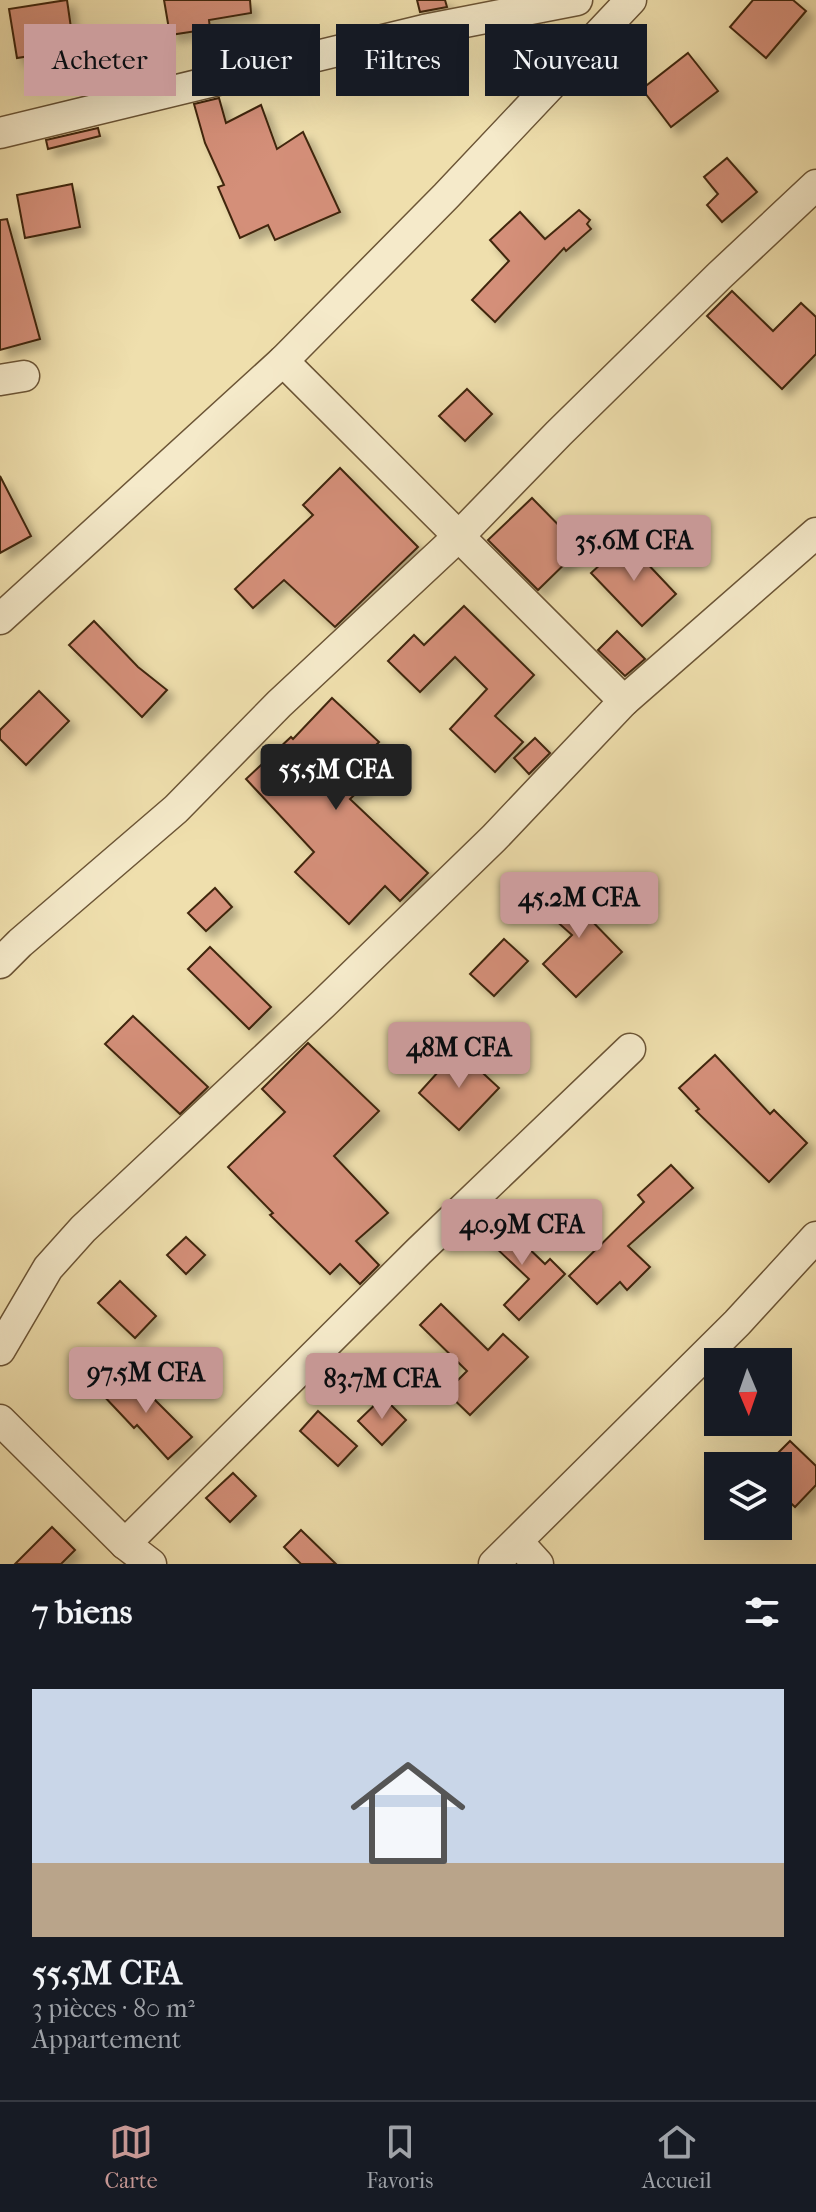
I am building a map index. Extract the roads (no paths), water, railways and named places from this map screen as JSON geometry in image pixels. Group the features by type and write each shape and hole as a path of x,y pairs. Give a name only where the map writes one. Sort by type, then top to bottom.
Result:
{"street":[{"path":"0,133 424,30 577,0"},
{"path":"0,619 283,361 446,196 631,0"},
{"path":"7,943 176,809 279,704 459,536 719,276 816,185"},
{"path":"283,361 624,701"},
{"path":"0,1350 48,1268 83,1229 323,1004 494,838 624,701 816,533"},
{"path":"125,1544 419,1251 630,1049"},
{"path":"494,1564 528,1553 816,1237"},
{"path":"0,1420 125,1544 151,1564"}]}
